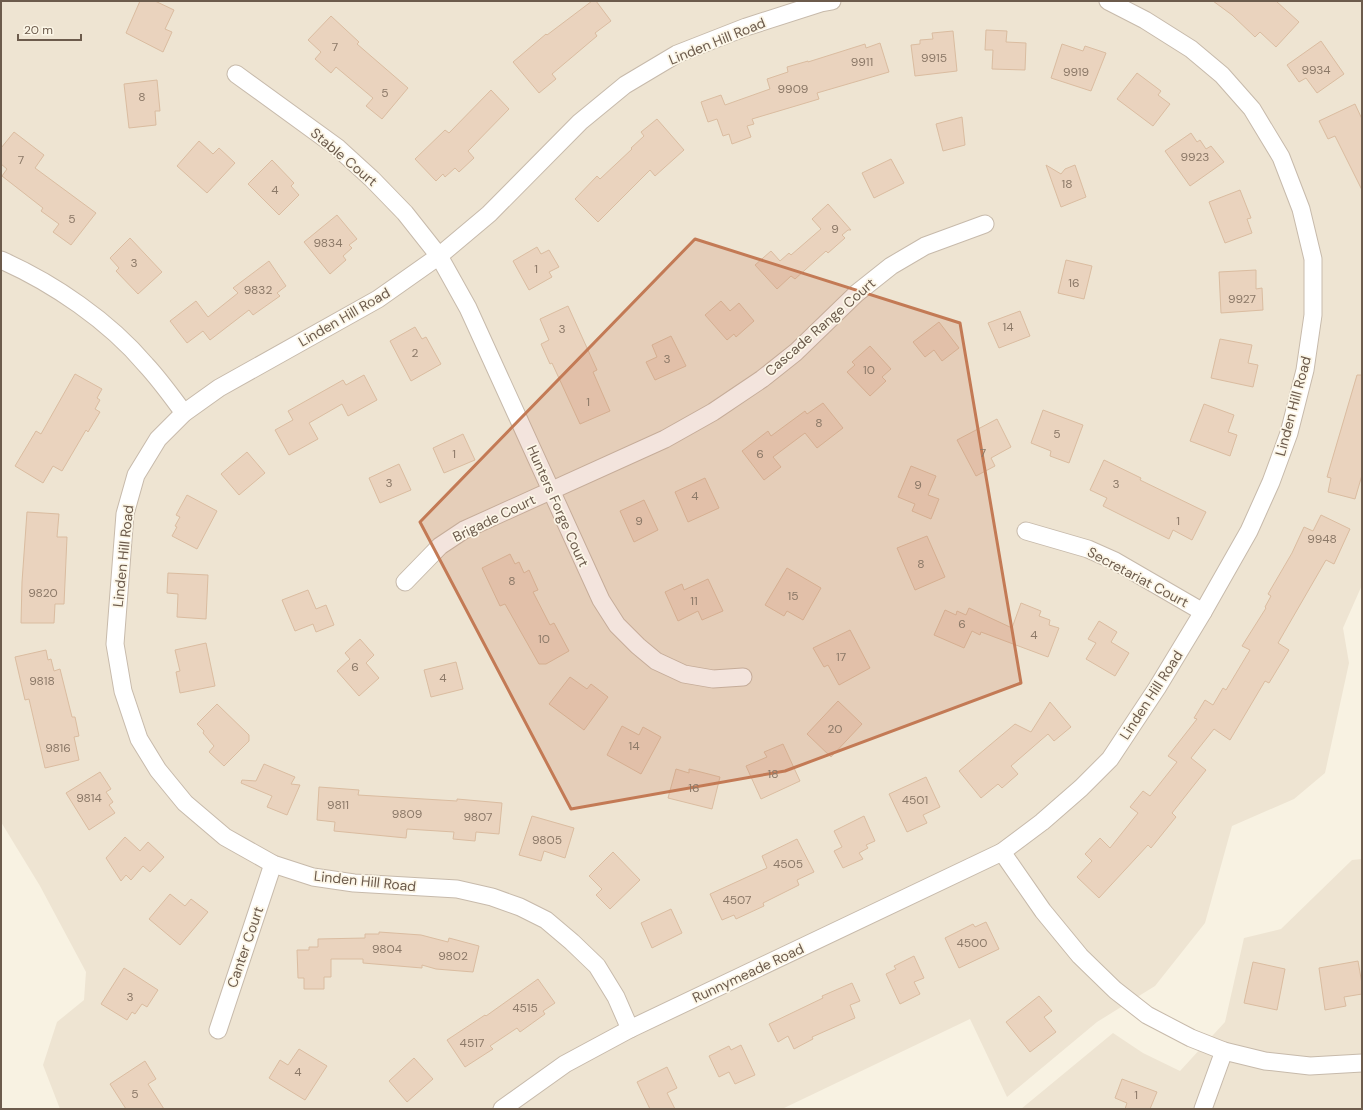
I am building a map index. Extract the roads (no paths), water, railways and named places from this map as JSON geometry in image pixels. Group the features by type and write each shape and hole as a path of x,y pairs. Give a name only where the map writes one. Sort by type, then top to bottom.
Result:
{"street":[{"name":"Linden Hill Road","path":"630,1029 616,997 597,966 546,920 520,907 492,897 457,889 354,883 313,877 273,864 226,837 185,803 158,770 140,739 123,690 115,644 125,514 136,475 158,439 184,413 219,388 378,299 439,256 489,214 580,122 625,86 677,54 746,27 832,1"},
{"name":"Linden Hill Road","path":"1002,852 1042,822 1081,788 1110,759 1157,688 1203,612 1249,531 1271,482 1289,433 1305,370 1313,315 1313,259 1301,209 1281,158 1252,109 1222,76 1191,49 1145,20 1108,1"},
{"name":"Stable Court","path":"236,74 338,148 372,179 405,213 439,256"},
{"name":"Cascade Range Court","path":"551,490 665,439 713,412 762,379 796,352 857,293 891,266 925,246 985,224"},
{"name":"Hunters Forge Court","path":"439,256 468,308 601,600 617,625 656,661 684,674 713,679 743,678"},
{"path":"1,260 54,288 86,310 115,333 146,364 184,413"},
{"name":"Brigade Court","path":"405,582 440,546 464,530 551,490"},
{"name":"Secretariat Court","path":"1026,531 1088,549 1102,555 1203,612"},
{"path":"1002,852 1043,911 1080,956 1115,990 1147,1015 1191,1038 1224,1050 1265,1061 1310,1066 1362,1063"},
{"name":"Runnymeade Road","path":"502,1109 565,1064 630,1029 1002,852"},
{"name":"Canter Court","path":"218,1030 273,864"},
{"path":"1203,1109 1224,1050"}]}
